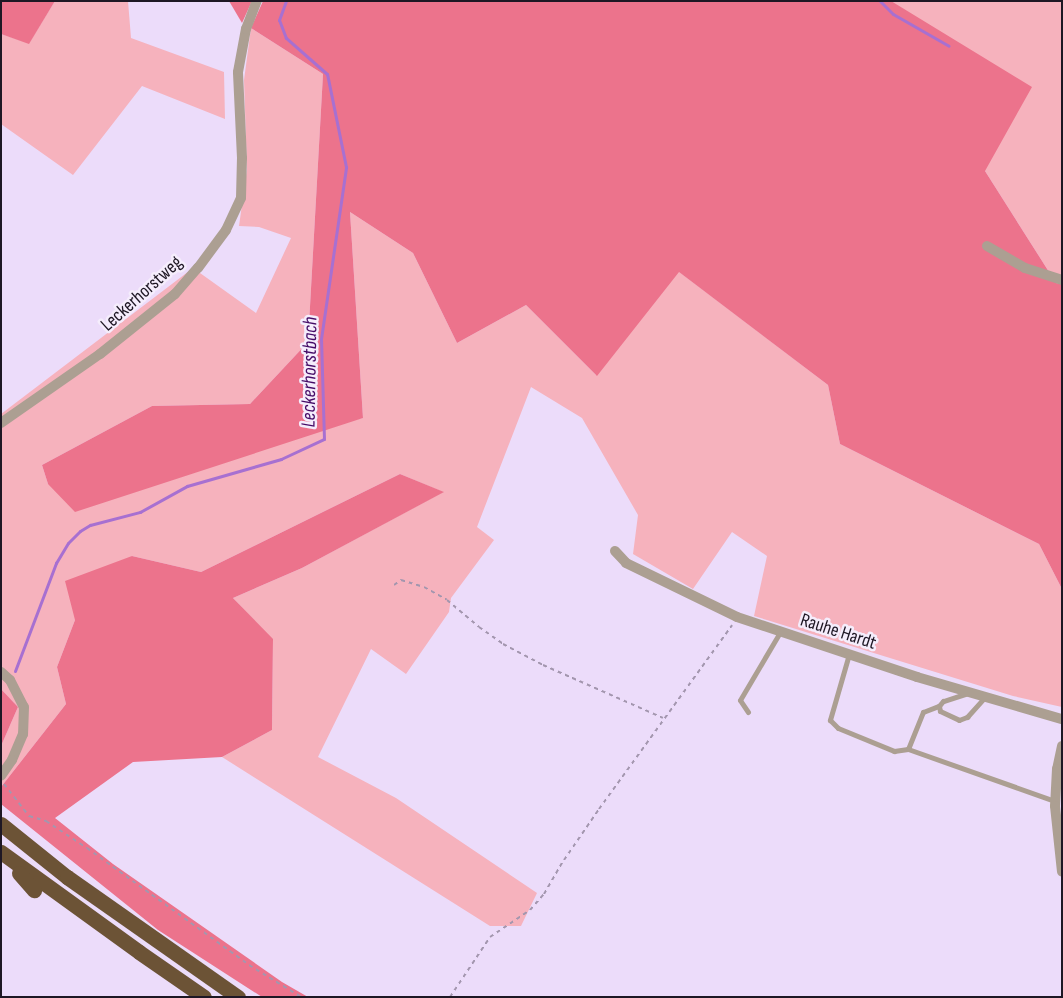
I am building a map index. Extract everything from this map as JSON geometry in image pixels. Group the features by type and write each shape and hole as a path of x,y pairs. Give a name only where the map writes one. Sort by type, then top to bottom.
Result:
{"highway":[{"path":"1,824 75,883 238,997"},
{"path":"1,853 34,890"},
{"path":"1,853 204,997"}],"street":[{"name":"Leckerhorstweg","path":"1,423 100,354 175,294 198,268 226,230 241,198 242,158 238,72 246,29 257,1"},
{"path":"987,246 1025,268 1062,280"},
{"name":"Rauhe Hardt","path":"614,551 626,562 738,617 985,697 1062,719"},
{"path":"1,672 10,680 24,707 23,734 12,760 1,776"},
{"path":"1062,746 1057,769 1056,802 1062,872"}],"lane":[{"path":"748,712 740,700 780,631"},
{"path":"849,654 830,720 838,728 894,751 908,748 1056,802"},
{"path":"908,748 923,712 939,706 943,701 971,692"},
{"path":"939,706 940,712 960,720 967,717 985,697"}],"path":[{"path":"394,585 402,580 424,587 447,600 502,644 543,665 662,718"},
{"path":"450,997 490,937 530,910 544,894 564,860 662,718 738,617"},
{"path":"1,780 30,816 46,821 87,848 250,965 301,997"}],"shaded area":[{"path":"1,1 55,1 29,44 1,34"},
{"path":"55,1 128,1 131,38 224,72 225,119 142,86 73,175 1,124 1,34 29,43"},
{"path":"229,1 252,1 242,23"},
{"path":"263,1 891,1 1032,87 985,171 1056,283 1062,284 1062,589 1039,544 840,444 828,385 679,272 597,376 526,305 457,343 413,253 350,212 363,418 75,512 48,484 42,465 152,406 250,404 308,342 323,74 251,28"},
{"path":"891,1 1062,1 1062,284 1056,283 985,171"},
{"path":"251,28 323,74 308,342 250,404 152,406 42,465 48,484 363,418 350,212 413,253 457,343 526,305 596,375 678,271 828,385 840,444 1039,544 1062,589 1062,707 1013,696 754,616 767,556 732,532 693,589 633,554 638,515 582,418 531,387 477,527 494,540 451,598 449,612 406,674 371,649 318,757 396,798 537,893 521,926 490,926 222,757 272,730 273,640 233,598 302,568 443,492 400,474 201,572 132,556 75,620 57,667 66,704 1,787 1,746 18,707 1,689 1,414 193,268 256,313 291,238 259,227 239,226 247,169 244,80"},
{"path":"400,474 444,492 302,568 233,598 273,639 272,730 222,757 133,762 55,818 113,864 282,982 308,997 262,997 158,930 1,804 1,787 66,704 57,667 75,620 65,581 132,556 201,572"},
{"path":"1,689 18,707 1,746"}],"waterway":[{"name":"Leckerhorstbach","path":"15,671 56,563 68,543 80,531 90,525 140,512 187,486 281,459 324,439 321,339 346,167 327,74 286,38 279,20 286,1"},
{"name":"Leckerhorstbach","path":"880,1 893,14 949,46"}]}
